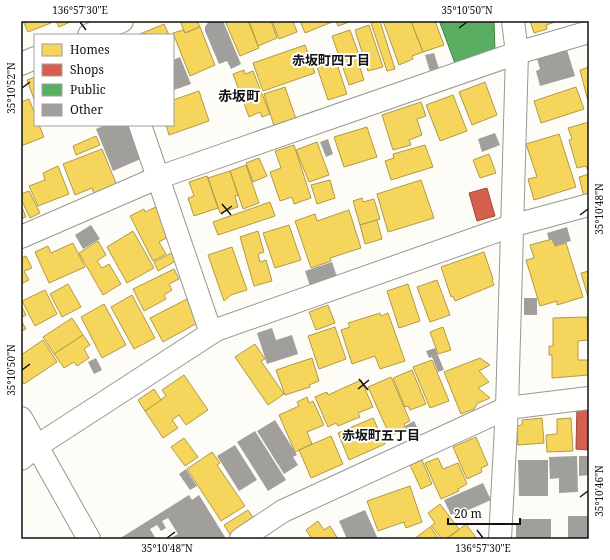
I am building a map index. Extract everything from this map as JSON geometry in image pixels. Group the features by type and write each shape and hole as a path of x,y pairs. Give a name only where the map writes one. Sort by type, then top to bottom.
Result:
{"street":[{"path":"500,539 507,408 517,53 513,21"},
{"path":"21,237 158,178 517,53 589,32"},
{"path":"21,64 34,58"},
{"path":"140,126 211,333"},
{"path":"29,452 211,333 512,226 589,205"},
{"path":"241,539 283,511 507,408 589,398"},
{"path":"21,418 29,452 89,539"}],"building: Homes":[{"path":"23,21 51,21 51,23 28,32"},
{"path":"56,21 72,21 59,27"},
{"path":"180,21 197,21 200,27 185,33"},
{"path":"225,21 248,21 259,48 240,56"},
{"path":"249,21 271,21 277,38 258,46"},
{"path":"272,21 293,21 297,32 279,39"},
{"path":"300,21 332,21 332,22 305,33"},
{"path":"336,21 352,21 338,26"},
{"path":"380,21 395,69 387,71 371,23"},
{"path":"383,21 411,21 423,52 412,56 413,59 399,65"},
{"path":"411,21 435,21 444,45 423,52"},
{"path":"530,21 555,22 546,25 547,29 534,33"},
{"path":"164,24 169,34 140,34"},
{"path":"369,25 383,67 368,71 355,30"},
{"path":"200,27 215,65 190,76 173,33 183,30 185,33"},
{"path":"350,30 362,63 359,64 364,80 349,85 332,36"},
{"path":"305,45 315,73 263,91 253,63"},
{"path":"336,61 347,94 328,100 317,67"},
{"path":"589,67 589,105 580,70"},
{"path":"244,70 245,74 253,71 270,114 262,117 260,112 249,117 233,74"},
{"path":"34,77 34,99 27,80"},
{"path":"485,82 497,115 472,125 459,92"},
{"path":"285,87 296,119 276,132 264,94"},
{"path":"576,87 584,109 541,123 534,101"},
{"path":"199,91 209,121 169,135 166,126 174,126 174,100"},
{"path":"453,95 467,131 440,141 426,105"},
{"path":"29,99 34,112 34,126 39,126 44,137 21,146 21,102"},
{"path":"421,102 426,116 417,119 422,135 409,140 411,145 393,150 382,115"},
{"path":"589,122 588,171 586,166 577,168 569,140 572,139 568,128"},
{"path":"367,127 377,157 344,167 334,137"},
{"path":"559,134 576,187 534,200 528,179 537,177 526,144"},
{"path":"96,136 100,145 76,155 73,146"},
{"path":"317,142 329,175 309,182 296,150"},
{"path":"294,145 311,198 294,204 292,197 280,201 270,172 281,168 275,151"},
{"path":"425,145 433,167 391,180 385,161 394,158 393,154"},
{"path":"102,149 118,188 95,196 92,188 75,195 63,164"},
{"path":"489,154 496,173 480,178 473,160"},
{"path":"259,158 267,176 253,182 246,163"},
{"path":"246,165 259,203 243,209 230,171"},
{"path":"58,166 69,194 38,206 29,186 45,180 43,173"},
{"path":"230,171 238,195 235,196 238,207 220,213 208,178"},
{"path":"589,174 589,196 584,197 579,177"},
{"path":"207,176 218,208 194,216 188,198 194,196 189,182"},
{"path":"330,180 335,198 317,204 311,185"},
{"path":"421,180 434,218 388,232 377,194"},
{"path":"29,191 40,213 30,218 21,199 21,194"},
{"path":"362,198 363,202 374,199 380,219 360,225 353,201"},
{"path":"270,202 275,216 218,235 213,222"},
{"path":"21,205 26,217 21,219"},
{"path":"158,206 168,237 159,242 166,254 153,261 130,216 144,209 145,212"},
{"path":"349,210 361,248 330,258 331,261 311,268 295,221 315,214 317,221"},
{"path":"377,220 382,239 365,244 360,225"},
{"path":"289,225 301,260 275,268 263,233"},
{"path":"133,231 154,268 127,283 107,247"},
{"path":"258,231 264,252 258,254 260,262 266,260 272,281 254,286 240,237"},
{"path":"552,239 555,246 566,243 583,297 557,305 557,301 540,306 526,260 534,258 530,245"},
{"path":"98,241 106,255 97,261 102,268 109,264 121,284 103,295 79,253"},
{"path":"73,243 85,267 49,283 35,252 48,246 51,253"},
{"path":"232,247 247,290 231,295 224,301 208,255"},
{"path":"177,250 181,258 158,271 154,262"},
{"path":"484,252 494,285 455,301 453,296 451,297 441,267"},
{"path":"26,256 32,268 24,271 29,280 21,284 21,258"},
{"path":"174,269 179,279 169,284 172,290 164,295 166,299 144,311 133,289"},
{"path":"589,271 589,300 581,273"},
{"path":"437,280 450,315 430,322 417,287"},
{"path":"68,284 81,307 62,317 50,294"},
{"path":"408,284 420,321 399,328 387,291"},
{"path":"45,290 57,314 35,326 22,301"},
{"path":"132,295 155,338 134,349 111,307"},
{"path":"189,298 201,321 163,342 150,318"},
{"path":"104,304 126,345 102,358 81,317"},
{"path":"21,305 26,315 21,318"},
{"path":"328,305 335,323 316,330 309,312"},
{"path":"380,313 381,316 388,313 405,361 380,369 375,356 352,364 341,330 350,327 348,323"},
{"path":"587,317 588,340 578,341 578,360 589,360 589,375 552,378 552,355 549,355 549,346 553,346 553,318"},
{"path":"72,318 83,335 54,354 43,337"},
{"path":"21,320 26,329 21,331"},
{"path":"335,327 346,359 319,369 308,336"},
{"path":"443,327 451,350 438,354 430,332"},
{"path":"83,335 90,345 84,349 89,358 77,366 74,362 64,368 54,354"},
{"path":"43,340 57,362 24,384 21,379 21,355"},
{"path":"255,344 265,359 261,361 284,394 268,405 235,357"},
{"path":"312,358 319,381 309,385 310,387 285,395 276,370"},
{"path":"480,358 490,365 479,371 489,382 478,388 490,398 478,403 474,409 461,414 444,372"},
{"path":"432,360 449,401 430,408 413,367"},
{"path":"412,370 426,404 410,410 408,406 405,407 393,378"},
{"path":"184,375 208,410 186,425 179,415 172,420 178,428 163,438 145,411 166,396 162,390"},
{"path":"391,377 410,421 404,424 406,429 390,436 368,387"},
{"path":"361,380 373,407 358,413 360,417 338,426 336,423 328,427 315,397 327,392 328,395"},
{"path":"154,389 161,400 145,411 138,400"},
{"path":"307,397 309,403 313,401 324,425 307,432 312,444 295,452 279,415 299,406 297,402"},
{"path":"373,418 385,444 349,460 338,433"},
{"path":"542,418 544,443 518,445 517,426 522,425 522,420"},
{"path":"571,418 573,451 547,452 546,435 557,434 557,419"},
{"path":"331,436 343,464 311,478 299,450"},
{"path":"476,437 488,465 481,468 482,472 467,479 453,447"},
{"path":"184,438 198,457 185,466 171,447"},
{"path":"212,452 220,463 217,465 245,506 221,521 187,469"},
{"path":"438,458 443,469 458,463 467,484 458,489 459,491 441,499 425,463"},
{"path":"422,460 432,484 421,489 410,465"},
{"path":"410,486 422,522 406,528 404,522 378,531 367,501"},
{"path":"440,504 459,529 446,539 442,539 431,526 435,523 428,513"},
{"path":"248,510 256,522 232,538 224,525"},
{"path":"318,521 324,530 330,526 338,539 312,539 306,530"},
{"path":"466,524 477,539 447,539"},
{"path":"430,527 439,539 414,539"}],"building: Shops":[{"path":"487,188 495,216 477,221 469,193"},
{"path":"577,407 589,408 589,450 576,449"}],"building: Public":[{"path":"447,21 494,21 495,52 456,66 440,23"}],"building: Other":[{"path":"209,21 223,21 241,64 231,69 227,61 219,64 205,31 205,27"},
{"path":"567,50 575,76 540,86 536,71 540,69 537,59"},
{"path":"434,53 439,69 430,72 425,55"},
{"path":"180,57 191,84 174,90 174,60"},
{"path":"103,126 137,126 150,155 113,171 96,129"},
{"path":"495,133 500,145 482,152 478,139"},
{"path":"328,139 333,154 326,157 320,142"},
{"path":"91,225 100,239 83,249 75,235"},
{"path":"567,227 571,241 555,246 552,239 549,240 547,233"},
{"path":"332,262 337,277 310,286 305,271"},
{"path":"524,298 537,298 537,315 524,315"},
{"path":"272,328 276,340 292,335 298,354 267,364 257,333"},
{"path":"435,348 444,370 438,372 432,357 429,358 426,351"},
{"path":"96,358 102,370 94,374 88,362"},
{"path":"275,420 297,455 293,457 298,465 284,474 257,431"},
{"path":"414,421 422,438 412,442 405,426"},
{"path":"255,431 286,480 268,491 237,442"},
{"path":"235,445 257,480 239,491 217,456"},
{"path":"577,456 578,492 559,493 559,478 550,479 549,457"},
{"path":"579,456 589,456 589,475 579,476"},
{"path":"518,460 548,460 548,496 519,496"},
{"path":"186,469 197,486 190,490 179,474"},
{"path":"483,483 491,500 455,516 454,513 451,515 444,500"},
{"path":"189,495 192,500 199,495 225,537 222,539 169,539 178,534 168,518 162,521 166,528 161,531 157,525 150,529 156,539 119,539"},
{"path":"365,510 378,539 347,539 339,521"},
{"path":"568,516 589,516 589,539 568,539"},
{"path":"521,519 551,519 551,539 516,539 516,525 520,525"}],"district":[{"name":"赤坂町四丁目","path":"331,60"},
{"name":"赤坂町","path":"239,95"},
{"name":"赤坂町五丁目","path":"381,435"}]}
